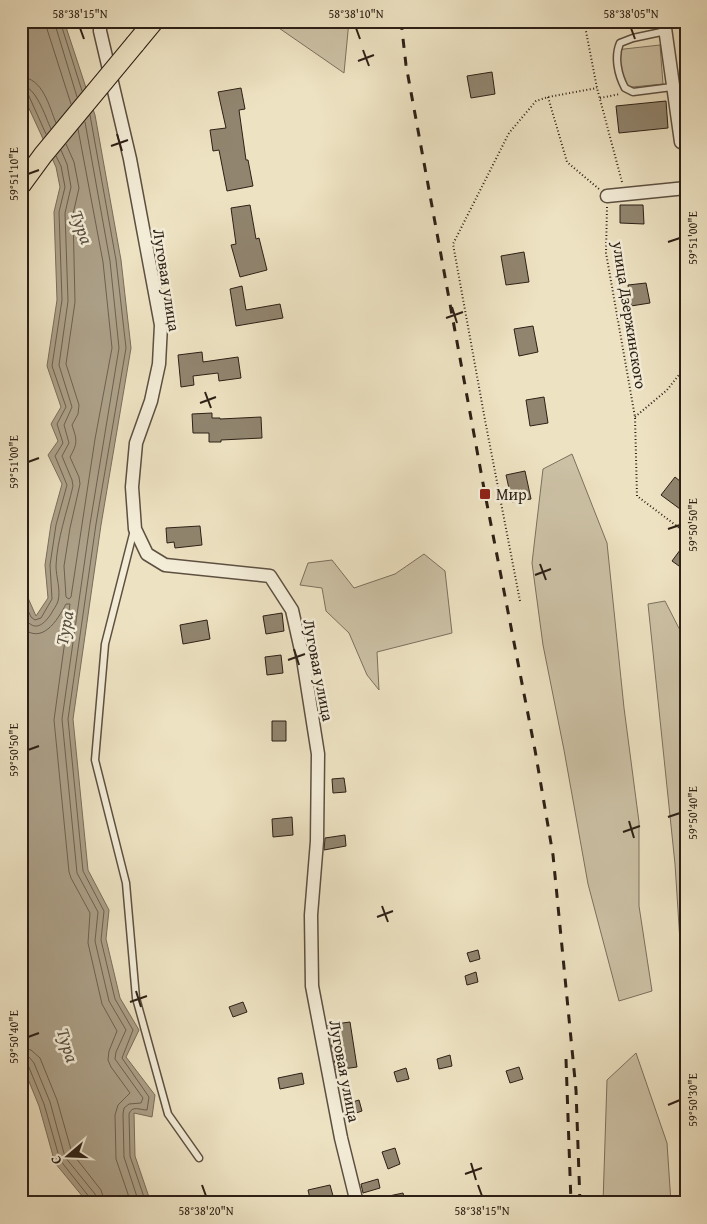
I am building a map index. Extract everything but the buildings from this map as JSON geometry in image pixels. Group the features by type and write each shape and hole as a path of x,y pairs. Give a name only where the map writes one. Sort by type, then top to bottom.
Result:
{"main road":[{"path":"21,184 154,21"}],"street":[{"name":"Луговая улица","path":"100,21 100,32 130,159 161,325 159,364 151,401 136,443 132,487 135,528 147,554 165,565 270,576 292,610 303,659 318,754 317,841 311,915 312,986 341,1138 357,1203"},
{"path":"665,26 681,142 686,141"},
{"path":"607,196 686,188"}],"lane":[{"path":"665,26 620,43 617,51 619,78 625,88 633,92 672,87"},
{"path":"135,528 105,644 95,760 126,884 136,998 168,1114 199,1158"}],"path":[{"path":"584,21 600,98 625,194"},
{"path":"520,601 486,430 453,244 509,133 536,101 598,88"},
{"path":"600,98 622,94 625,88"},
{"path":"548,97 568,162 607,196"},
{"name":"улица Дзержинского","path":"607,196 606,253 634,417 637,496 686,533"},
{"path":"634,417 667,390 686,366"}],"shaded area":[{"path":"275,21 349,21 344,73 276,26"},
{"path":"660,45 663,84 622,88 615,50"},
{"path":"572,454 607,543 624,708 639,822 639,906 652,991 619,1001 588,884 543,645 532,563 543,469"},
{"path":"424,554 445,571 452,633 377,652 379,690 367,675 349,633 326,611 322,588 300,585 308,563 332,560 354,588 395,574"},
{"path":"665,601 686,642 686,1034 675,864 648,604"},
{"path":"636,1053 667,1143 671,1203 603,1203 607,1080"}],"water":[{"name":"Тура","path":"21,21 64,21 95,115 121,260 131,348 101,525 73,719 88,870 109,910 106,939 120,998 139,1030 126,1057 155,1095 152,1117 134,1113 135,1156 151,1203 88,1203 55,1163 39,1106 21,1062 21,582 36,616 48,598 45,565 51,524 62,484 48,455 58,441 51,424 61,407 47,366 57,300 54,212 60,187 56,167 21,91"}],"railway":[{"path":"401,21 406,65 485,494 535,750 553,855 576,1090 580,1203"},
{"path":"566,1059 571,1203"}],"place":[{"name":"Мир","path":"485,494"}]}
